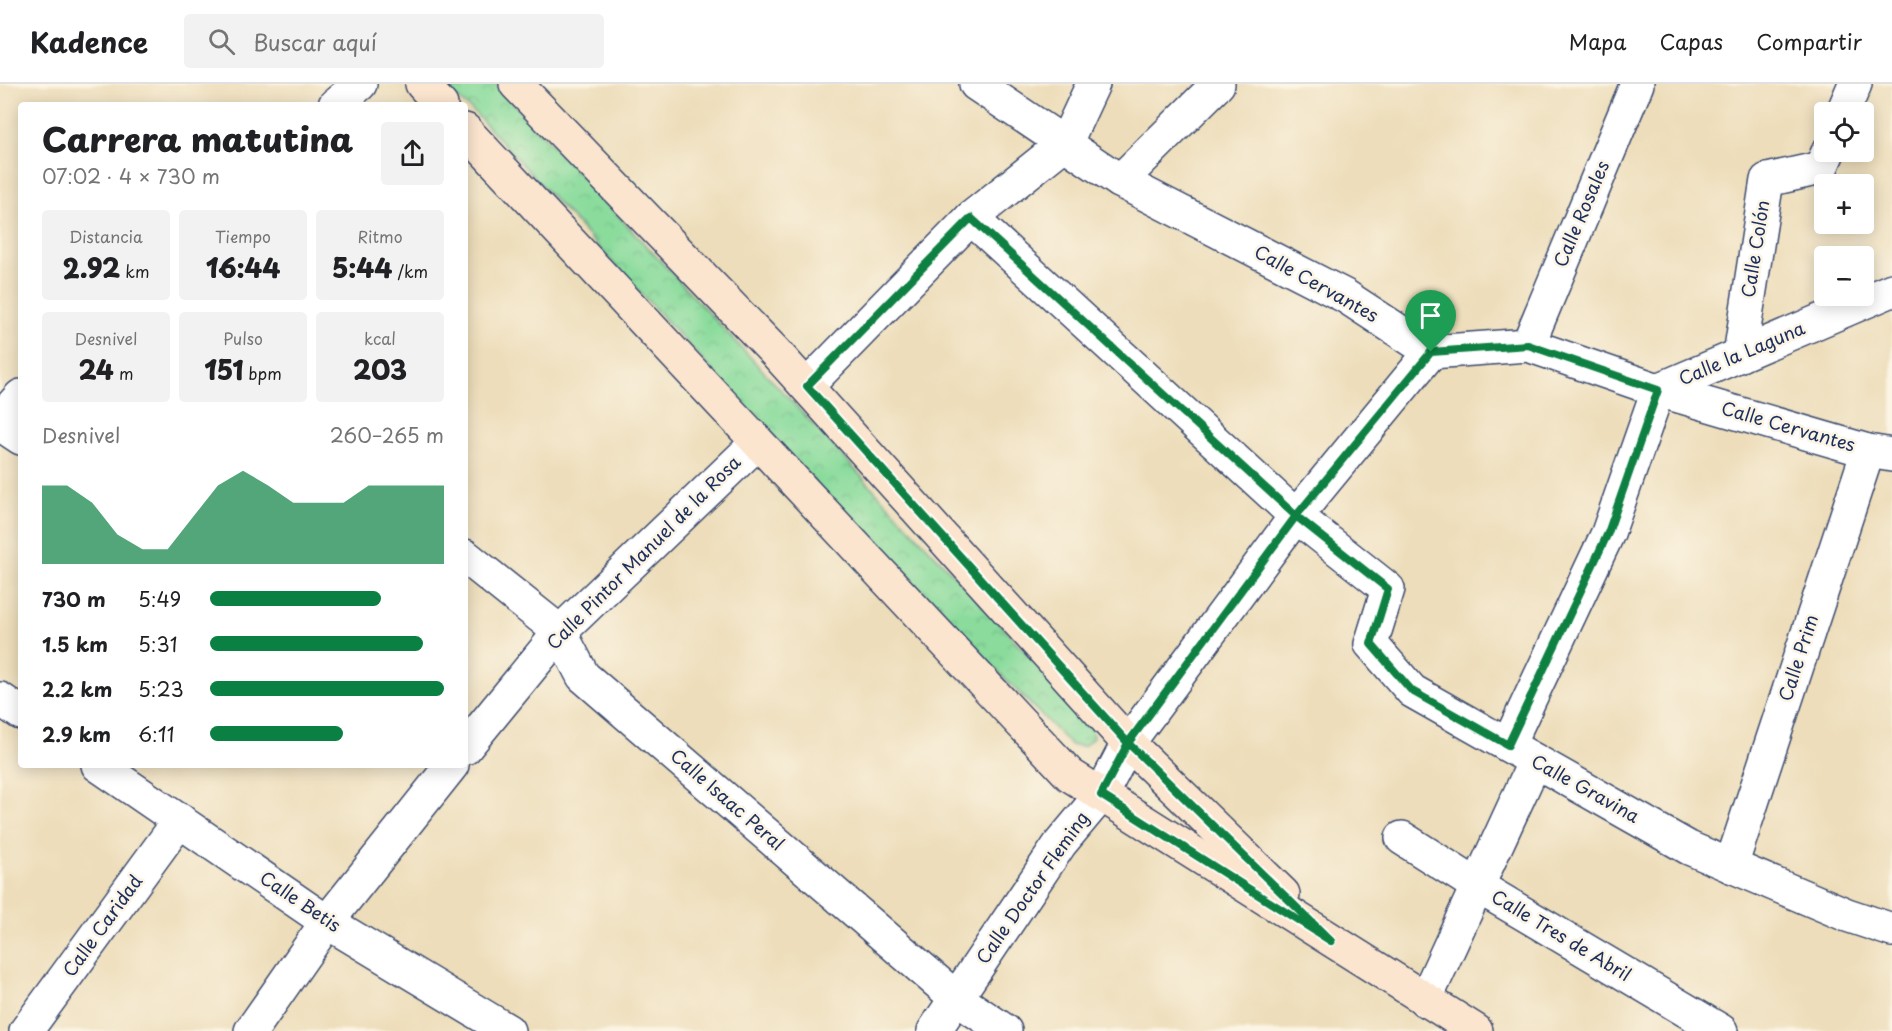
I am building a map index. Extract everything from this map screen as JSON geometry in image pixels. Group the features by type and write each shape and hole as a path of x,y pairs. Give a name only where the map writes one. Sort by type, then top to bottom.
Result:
{"street":[{"path":"339,102 360,84"},
{"path":"422,84 438,102"},
{"path":"516,84 807,386 1128,743 1331,941"},
{"name":"Calle Cervantes","path":"976,84 1066,142 1120,181 1345,296 1431,352 1528,345 1658,390 1880,453"},
{"path":"807,386 971,218 1066,142 1093,84"},
{"path":"1120,181 1218,84"},
{"name":"Calle Rosales","path":"1528,345 1637,84"},
{"path":"1847,102 1854,84"},
{"path":"468,133 1070,775 1331,941 1436,1015 1476,1031"},
{"name":"Calle Colón","path":"1740,355 1767,180 1821,168 1824,162"},
{"name":"Calle Gravina","path":"971,218 1296,516 1388,589 1371,644 1412,691 1689,848 1847,915 1892,930"},
{"name":"Calle la Laguna","path":"1658,390 1892,290"},
{"name":"Calle Doctor Fleming","path":"934,1031 1060,844 1101,795 1128,743 1296,516 1431,352"},
{"path":"1436,1015 1522,753 1608,533 1658,390"},
{"path":"0,419 18,399"},
{"path":"0,424 18,436"},
{"name":"Calle Pintor Manuel de la Rosa","path":"468,740 560,632 757,443"},
{"name":"Calle Prim","path":"1731,866 1880,453"},
{"name":"Calle Isaac Peral","path":"468,558 560,632 583,676 956,998 1005,1031"},
{"path":"0,699 18,711"},
{"name":"Calle Betis","path":"102,768 327,922 508,1031"},
{"path":"251,1031 327,922 450,768"},
{"name":"Calle Caridad","path":"26,1031 180,820"},
{"name":"Calle Tres de Abril","path":"1402,838 1479,887 1721,1031"}],"green space":[{"path":"441,84 495,84 1091,722 1093,738 1084,746 1071,745 881,554 468,107 468,102 462,102"}],"route":[{"path":"1431,352 1296,516 1128,743 1101,795 1331,941 1128,743 807,386 971,218 1296,516 1388,589 1371,644 1412,691 1508,745 1608,533 1658,390 1528,345 1431,352"}]}
